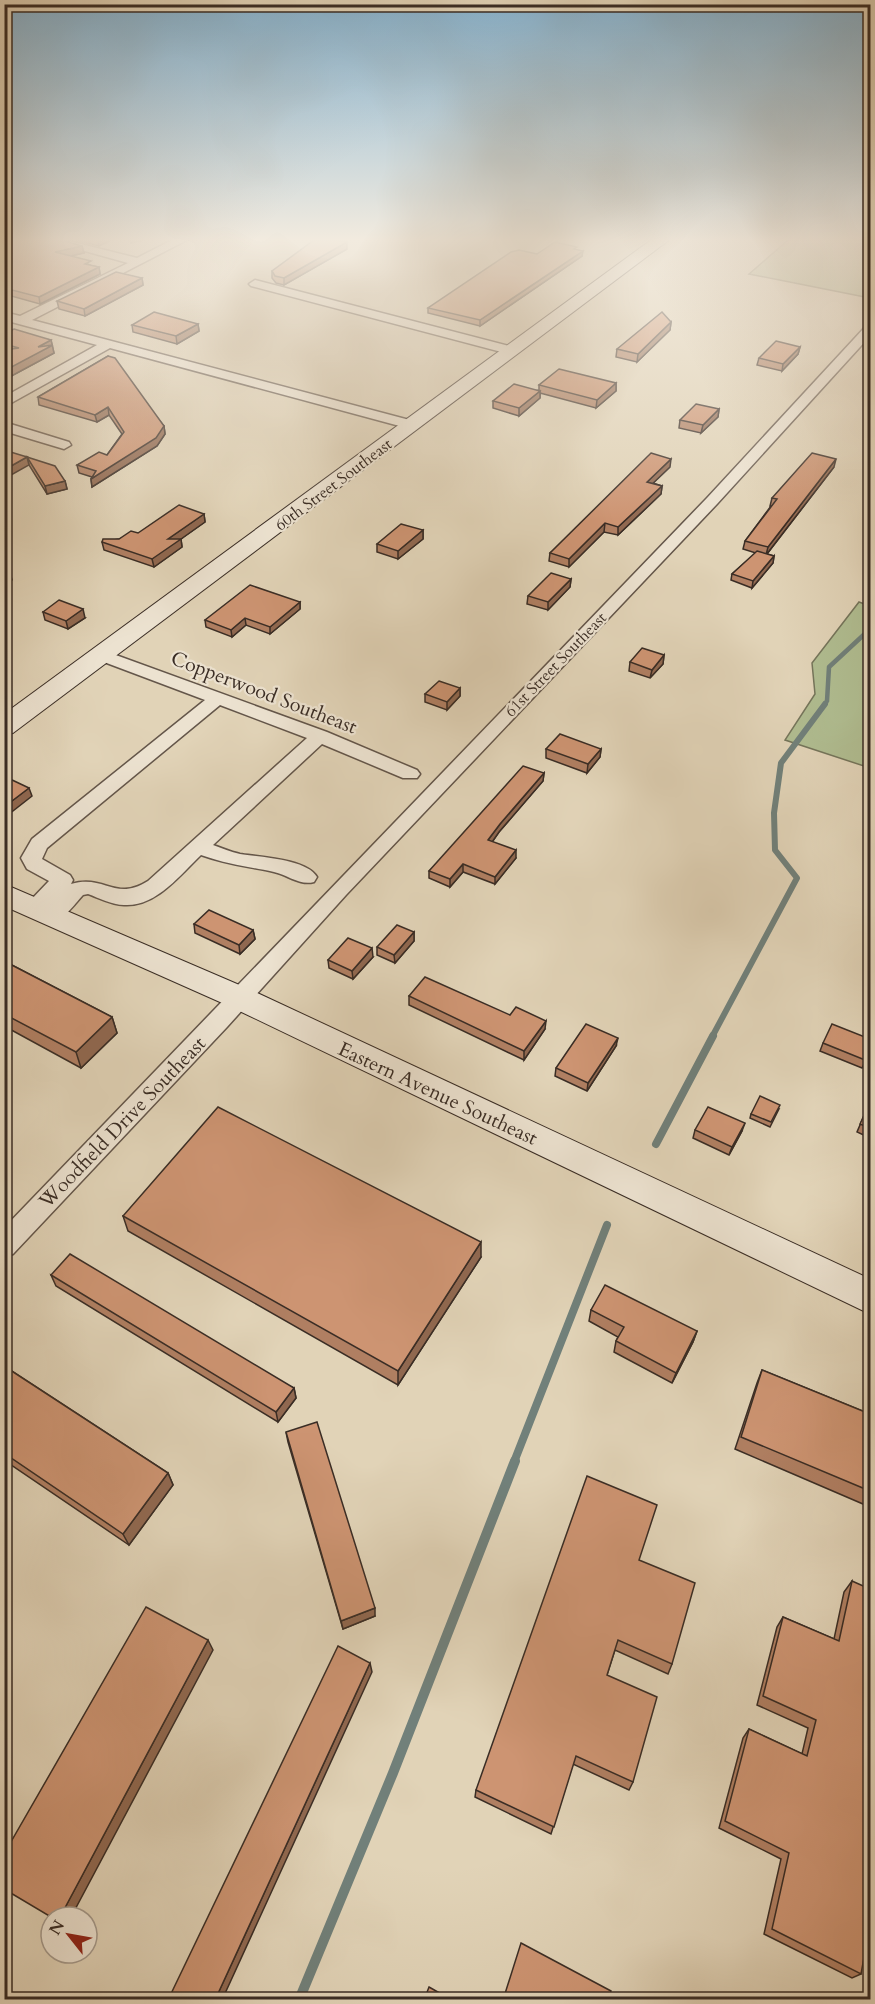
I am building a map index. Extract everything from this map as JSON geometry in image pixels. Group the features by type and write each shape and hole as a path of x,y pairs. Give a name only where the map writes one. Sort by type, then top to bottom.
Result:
{"main road":[{"name":"60th Street Southeast","path":"4,727 536,334"},
{"name":"Eastern Avenue Southeast","path":"4,894 240,999 870,1297"}],"street":[{"path":"68,334 412,425"},
{"path":"446,334 513,351"},
{"name":"61st Street Southeast","path":"240,999 339,890 712,501 866,334"},
{"path":"4,403 108,344"},
{"path":"4,426 64,445"},
{"name":"Copperwood Southeast","path":"102,655 320,736 410,774"},
{"path":"44,910 63,880 34,864 30,858 39,844 218,698"},
{"path":"44,910 76,890 87,887 122,898 138,897 156,886 320,736"},
{"path":"199,847 234,860 279,866 306,877"},
{"name":"Woodfield Drive Southeast","path":"4,1246 240,999"}],"green space":[{"path":"859,602 870,606 870,768 785,740 815,694 812,663"}],"building":[{"path":"4,334 29,334 51,340 38,347 53,345 4,371 4,350 19,348 4,344"},
{"path":"636,334 659,334 638,354 617,349"},
{"path":"776,341 800,347 783,364 759,358"},
{"path":"108,356 115,358 164,426 156,438 91,479 96,471 77,465 99,452 107,455 124,432 108,407 95,415 38,397"},
{"path":"559,369 616,383 597,400 539,385"},
{"path":"514,384 540,391 519,408 493,401"},
{"path":"696,404 719,409 703,425 680,420"},
{"path":"4,450 27,457 4,470"},
{"path":"651,453 671,459 647,482 662,486 618,527 605,523 569,559 550,553"},
{"path":"812,453 836,459 768,547 745,541 777,499 772,498"},
{"path":"27,457 55,466 65,481 45,486"},
{"path":"179,505 204,514 168,539 181,539 152,559 102,542 103,539 119,539 131,531 138,533"},
{"path":"401,524 423,530 398,551 377,544"},
{"path":"757,551 774,556 753,581 732,574"},
{"path":"551,573 571,579 548,602 528,596"},
{"path":"250,585 300,602 270,627 245,618 231,630 205,620"},
{"path":"59,600 83,609 66,621 43,612"},
{"path":"642,648 664,655 652,670 630,662"},
{"path":"439,681 460,688 447,702 425,694"},
{"path":"560,734 601,749 588,764 546,749"},
{"path":"523,766 544,773 488,840 516,850 495,877 463,864 450,879 429,871"},
{"path":"10,779 29,788 4,807 4,784"},
{"path":"209,910 253,930 239,945 194,924"},
{"path":"397,925 414,932 394,955 377,947"},
{"path":"348,938 372,948 352,971 328,960"},
{"path":"4,961 112,1017 76,1052 4,1014"},
{"path":"425,977 510,1015 516,1007 546,1021 524,1051 409,996"},
{"path":"586,1024 618,1038 588,1083 556,1068"},
{"path":"832,1024 870,1039 870,1049 865,1060 823,1043"},
{"path":"760,1096 780,1105 771,1122 751,1114"},
{"path":"870,1102 870,1128 860,1124"},
{"path":"218,1107 481,1242 398,1371 123,1216"},
{"path":"708,1107 745,1123 732,1147 695,1130"},
{"path":"70,1254 294,1388 276,1412 51,1275"},
{"path":"605,1285 697,1331 676,1373 616,1341 624,1327 591,1310"},
{"path":"4,1366 168,1473 123,1534 4,1453"},
{"path":"762,1370 870,1414 870,1491 741,1437"},
{"path":"317,1422 375,1608 341,1621 286,1432"},
{"path":"587,1476 657,1505 639,1560 695,1583 672,1664 618,1640 607,1675 657,1697 633,1782 576,1756 554,1827 476,1790"},
{"path":"852,1581 870,1589 870,1925 861,1974 772,1929 789,1853 725,1821 749,1729 807,1756 816,1720 763,1696 783,1617 839,1641"},
{"path":"146,1607 208,1640 66,1905 39,1905 39,1910 4,1889 4,1854"},
{"path":"338,1646 370,1663 215,2000 168,2000"},
{"path":"521,1943 611,1991 609,2000 503,2000"},
{"path":"429,1987 452,2000 424,2000"}],"waterway":[{"path":"824,705 827,701 829,667 870,629"},
{"path":"712,1037 797,878 775,850 774,813 781,763 825,704"},
{"path":"656,1144 713,1036"},
{"path":"514,1462 607,1225"},
{"path":"299,2000 393,1773 515,1461"}]}
